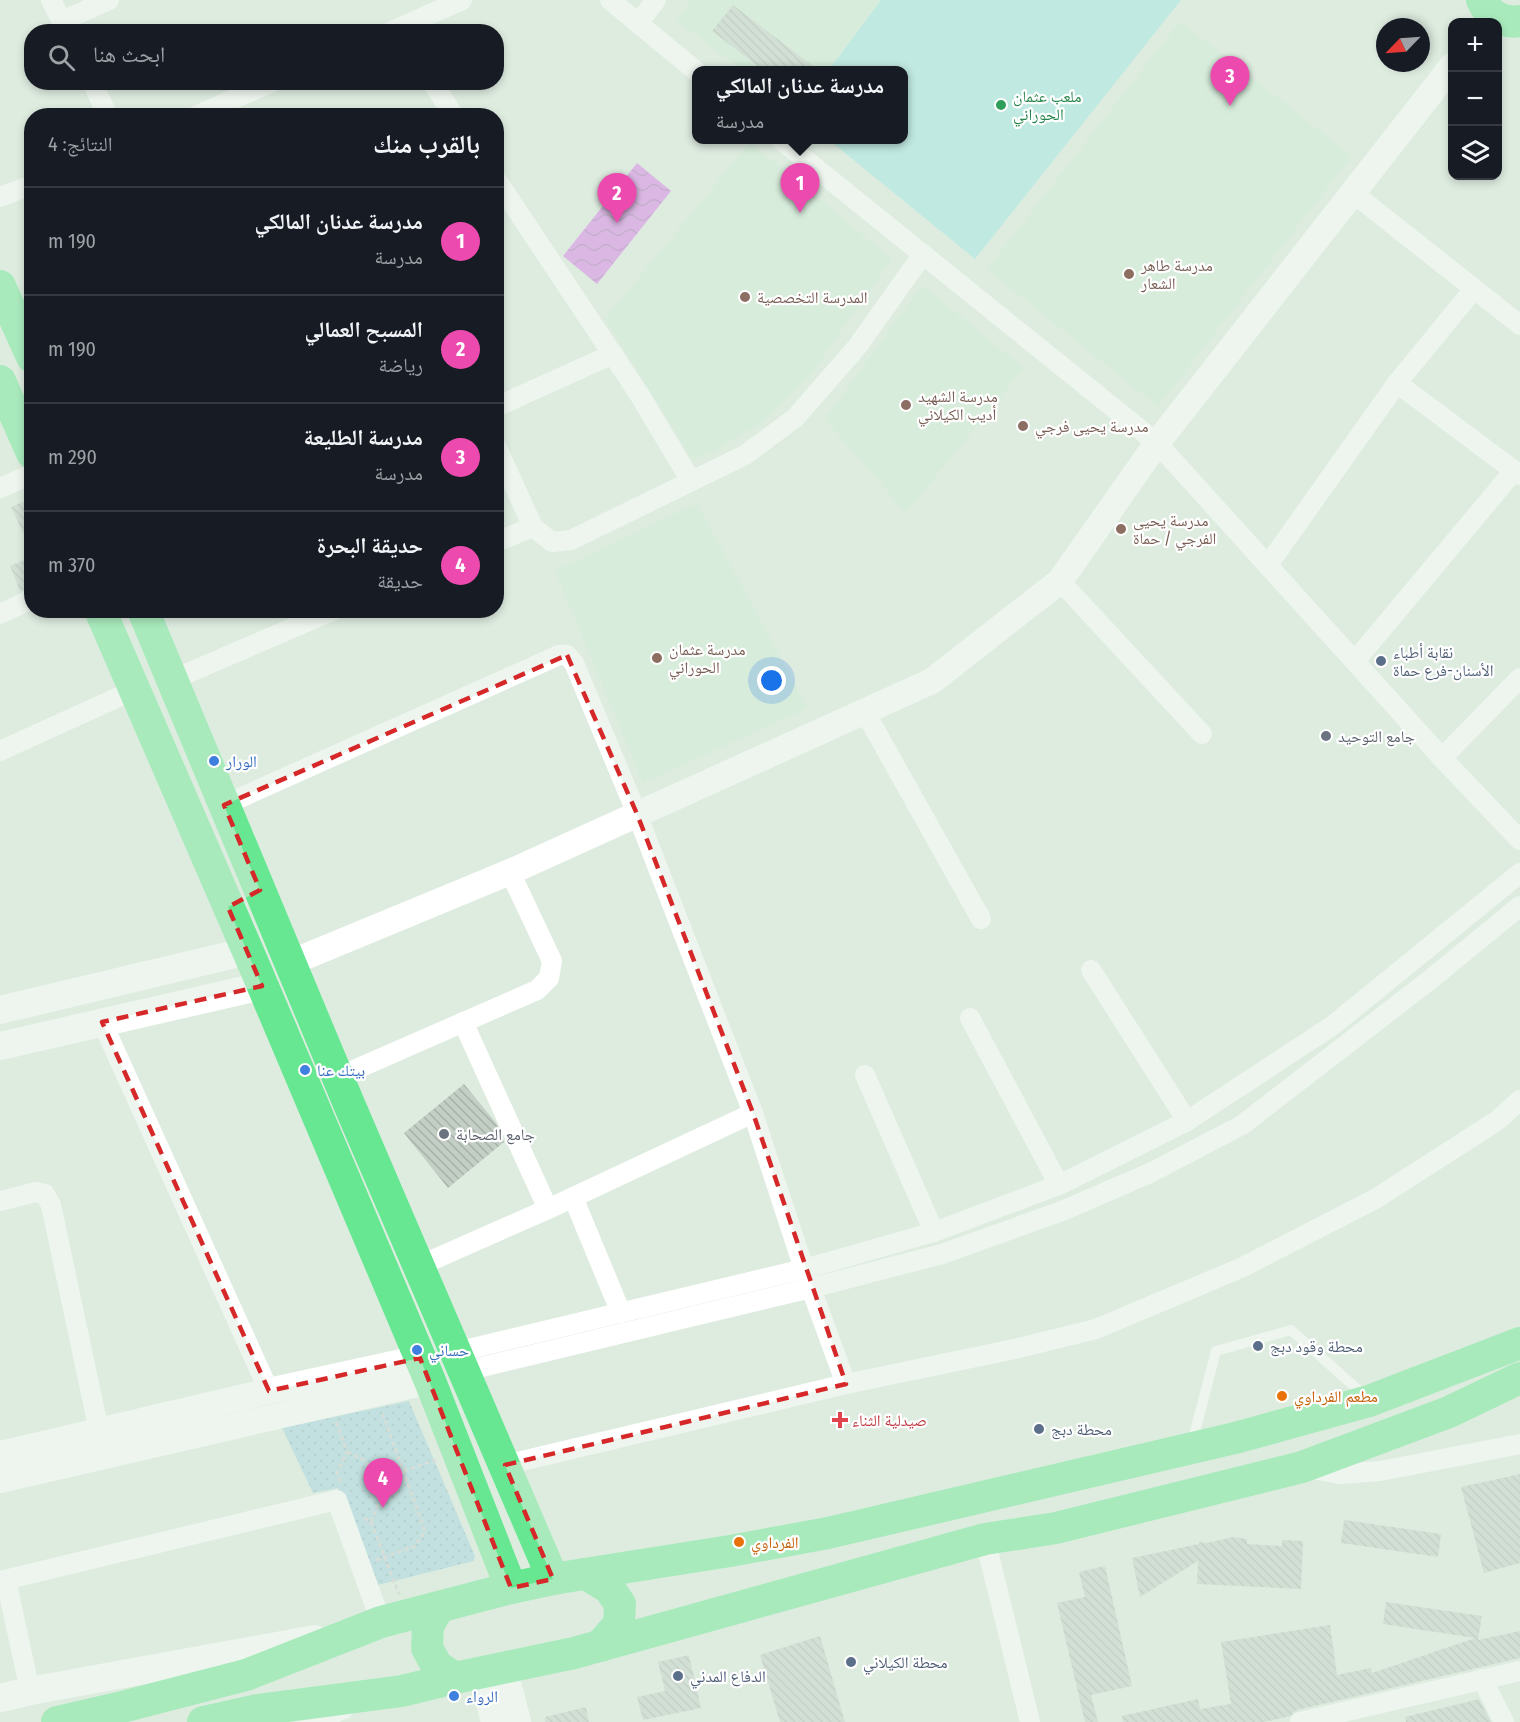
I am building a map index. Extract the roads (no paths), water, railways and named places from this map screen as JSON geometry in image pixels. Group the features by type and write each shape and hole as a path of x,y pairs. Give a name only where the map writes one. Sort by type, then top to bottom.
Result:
{"main road":[{"path":"0,286 24,333"},
{"path":"0,381 24,435"},
{"path":"103,618 333,1151 425,1370 511,1588"},
{"path":"146,618 338,1077 552,1579"},
{"path":"228,907 260,891"},
{"path":"0,1010 248,951"},
{"path":"0,1046 262,986"},
{"path":"333,1151 363,1135"},
{"path":"0,1698 381,1623 552,1579 828,1533 1235,1438 1370,1401 1520,1342"},
{"path":"203,1722 257,1710 402,1691 600,1646 985,1539 1056,1528 1302,1467 1449,1412 1520,1378"},
{"path":"586,1574 609,1588 620,1604 619,1624 600,1646"},
{"path":"439,1607 428,1626 427,1648 437,1666 480,1672 517,1722"},
{"path":"57,1722 246,1675 381,1623"},
{"path":"480,1672 495,1722"},
{"path":"297,1722 371,1695"}],"street":[{"path":"51,0 63,24"},
{"path":"67,24 109,0"},
{"path":"408,24 462,0"},
{"path":"610,0 692,67"},
{"path":"638,23 656,0"},
{"path":"290,963 510,872 932,681 1060,581 1157,443 1448,71"},
{"path":"96,90 104,108"},
{"path":"214,108 254,90"},
{"path":"437,90 449,108"},
{"path":"786,144 1157,443 1442,758 1520,840"},
{"path":"0,197 24,187"},
{"path":"504,191 639,394 691,481"},
{"path":"1353,193 1520,325"},
{"path":"504,464 533,527 552,542 571,540 745,455 795,418 857,346 923,254"},
{"path":"1268,565 1397,383 1474,289"},
{"path":"504,403 613,354"},
{"path":"1355,661 1517,473 1397,383"},
{"path":"0,488 24,478"},
{"path":"504,539 533,527"},
{"path":"1060,581 1202,734"},
{"path":"0,614 24,603"},
{"path":"172,680 315,618"},
{"path":"224,805 559,655 567,654 574,663 638,814 753,1113 804,1269 846,1384"},
{"path":"1442,758 1520,678"},
{"path":"0,751 134,690"},
{"path":"865,711 981,919"},
{"path":"338,1077 537,990 549,978 552,961 510,872"},
{"path":"461,1362 621,1313 804,1269 934,1232 1059,1185 1187,1121 1332,1026 1520,873"},
{"path":"461,1362 812,1288 942,1254 1062,1211 1150,1173 1242,1125 1396,1007 1520,906"},
{"path":"1091,970 1187,1121"},
{"path":"970,1018 1059,1185"},
{"path":"102,1022 269,1391"},
{"path":"463,1022 548,1209"},
{"path":"865,1075 934,1232"},
{"path":"505,1465 846,1384 1019,1348 1096,1329 1243,1267 1377,1198 1498,1120 1520,1100"},
{"path":"419,1266 548,1209 753,1113"},
{"path":"0,1201 36,1192 45,1194 51,1205 99,1431"},
{"path":"573,1197 621,1313"},
{"path":"0,1454 269,1391 425,1370"},
{"path":"0,1480 375,1393 425,1370"},
{"path":"1302,1467 1340,1474 1380,1471 1520,1444"},
{"path":"30,1691 3,1580 337,1500 381,1623"},
{"path":"985,1539 1030,1722"},
{"path":"1300,1722 1520,1671"},
{"path":"1482,1679 1504,1722"}],"lane":[{"path":"1190,1448 1216,1351 1292,1330 1370,1401"}],"water":[{"path":"637,163 671,191 597,284 563,256"}],"place":[{"name":"ملعب عثمان الحوراني","path":"1001,105"},
{"name":"مدرسة الطليعة","path":"1230,106"},
{"name":"مدرسة عدنان المالكي","path":"800,213"},
{"name":"المسبح العمالي","path":"617,223"},
{"name":"مدرسة طاهر الشعار","path":"1129,274"},
{"name":"المدرسة التخصصية","path":"745,297"},
{"name":"مدرسة الشهيد أديب الكيلاني","path":"906,405"},
{"name":"مدرسة يحيى فرجي","path":"1023,426"},
{"name":"مدرسة يحيى الفرجي / حماة","path":"1121,529"},
{"name":"مدرسة عثمان الحوراني","path":"657,658"},
{"name":"نقابة أطباء الأسنان-فرع حماة","path":"1381,661"},
{"name":"جامع التوحيد","path":"1326,736"},
{"name":"الورار","path":"214,761"},
{"name":"بيتك عنا","path":"305,1070"},
{"name":"جامع الصحابة","path":"444,1134"},
{"name":"محطة وقود دبج","path":"1258,1346"},
{"name":"حساني","path":"417,1350"},
{"name":"مطعم الفرداوي","path":"1282,1396"},
{"name":"صيدلية الثناء","path":"840,1420"},
{"name":"محطة دبج","path":"1039,1429"},
{"name":"حديقة البحرة","path":"383,1508"},
{"name":"الفرداوي","path":"739,1542"},
{"name":"محطة الكيلاني","path":"851,1662"},
{"name":"الدفاع المدني","path":"678,1676"},
{"name":"الرواء","path":"454,1696"}]}
